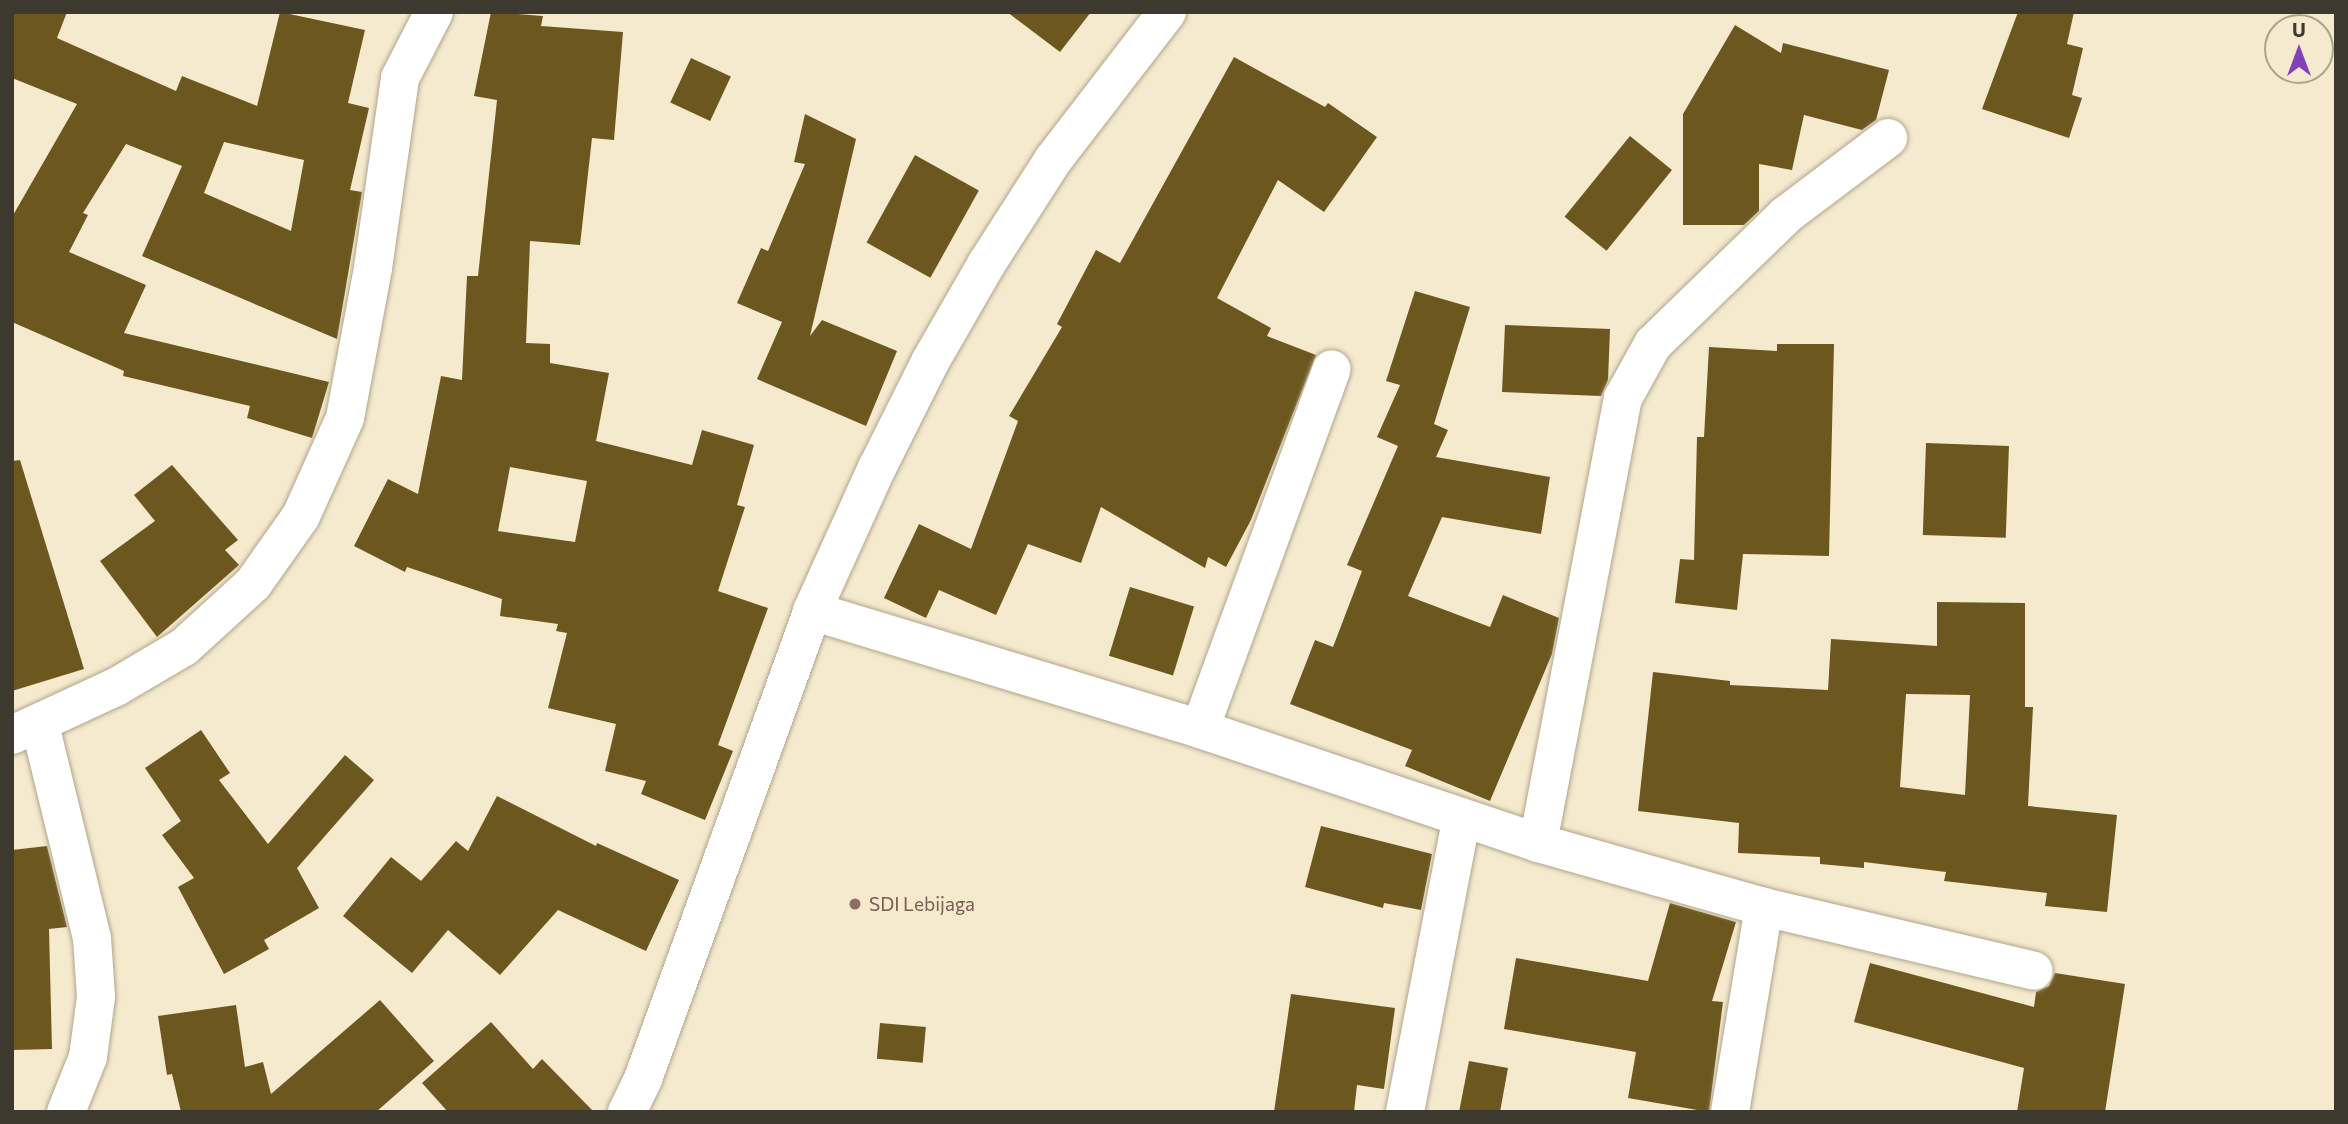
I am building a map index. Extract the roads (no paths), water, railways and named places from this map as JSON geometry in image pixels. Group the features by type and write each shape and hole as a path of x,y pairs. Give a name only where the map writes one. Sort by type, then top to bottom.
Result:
{"street":[{"path":"66,1112 88,1058 95,985 92,938 26,730 184,647 253,584 301,516 345,418 373,268 400,78 434,12"},
{"path":"627,1112 643,1079 812,611 930,362 987,263 1054,160 1167,12"},
{"path":"1538,843 1623,398 1653,344 1786,215 1888,138"},
{"path":"1200,729 1332,369"},
{"path":"812,611 1200,729 1461,820 1538,843 1764,907 2034,971"},
{"path":"1405,1112 1461,820"},
{"path":"1730,1112 1764,907"}],"place":[{"name":"SDI Lebijaga","path":"855,904"}]}
